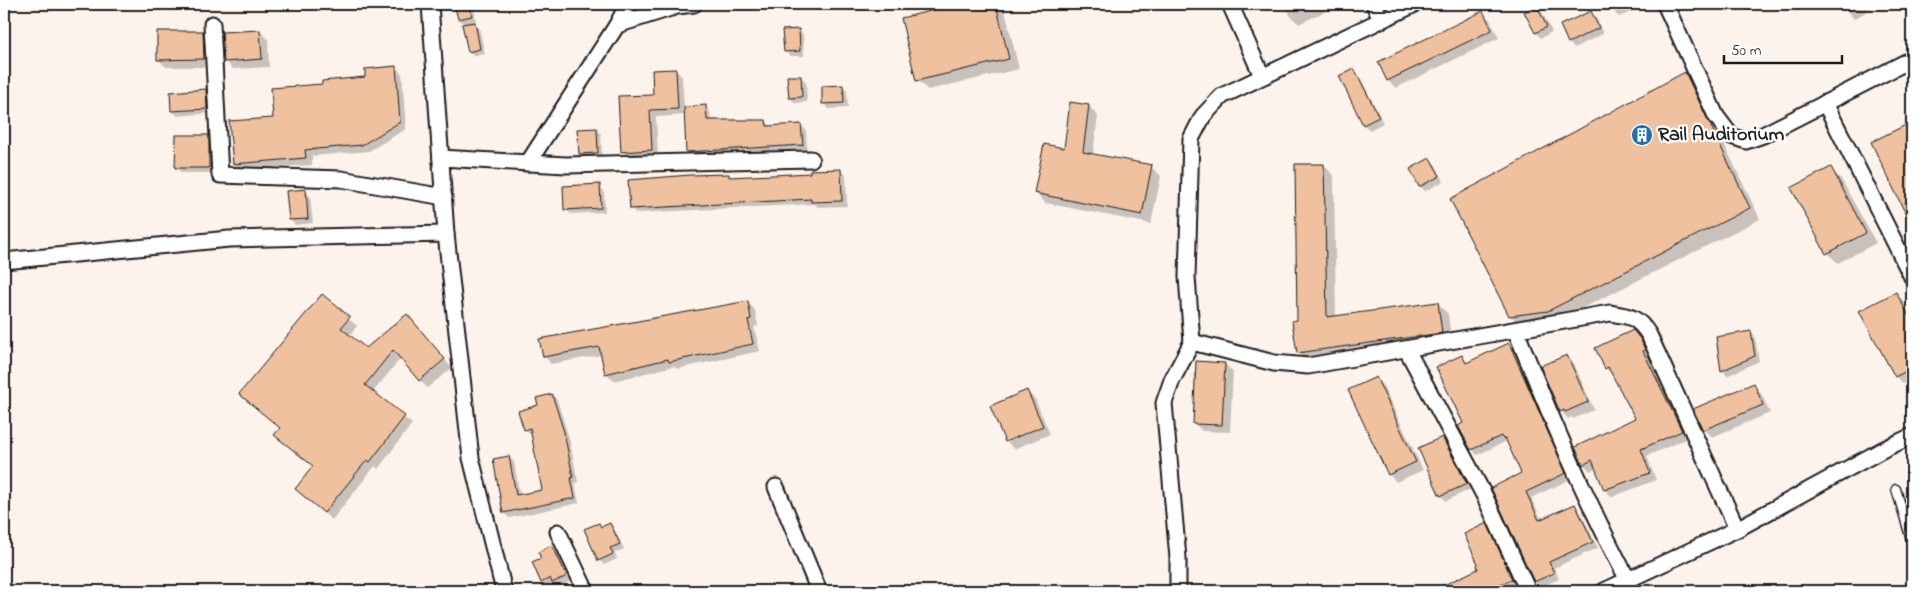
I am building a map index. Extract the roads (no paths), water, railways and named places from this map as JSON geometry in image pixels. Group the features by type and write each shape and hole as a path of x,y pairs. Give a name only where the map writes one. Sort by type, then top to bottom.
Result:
{"street":[{"path":"430,4 446,234 471,458 504,591"},
{"path":"528,163 617,25 628,4"},
{"path":"617,25 677,6 694,4"},
{"path":"1230,4 1262,76"},
{"path":"1374,4 1381,20"},
{"path":"1178,591 1178,558 1164,403 1172,380 1192,342 1187,277 1191,139 1203,116 1222,96 1415,4"},
{"path":"1665,4 1716,116 1730,136 1746,140 1763,136 1912,59"},
{"path":"212,24 220,175 341,178 444,197"},
{"path":"1825,103 1912,277"},
{"path":"441,158 566,165 811,159"},
{"path":"4,261 229,239 446,234"},
{"path":"1192,342 1274,363 1308,366 1610,313 1629,315 1641,323 1648,335 1737,529"},
{"path":"1516,331 1559,436 1628,580"},
{"path":"1407,350 1485,497 1528,591"},
{"path":"1604,591 1737,529 1884,449 1912,436"},
{"path":"776,487 819,591"},
{"path":"558,532 586,591"}],"lane":[{"path":"1896,489 1912,544"}],"place":[{"name":"Rail Auditorium","path":"1642,135"}]}
